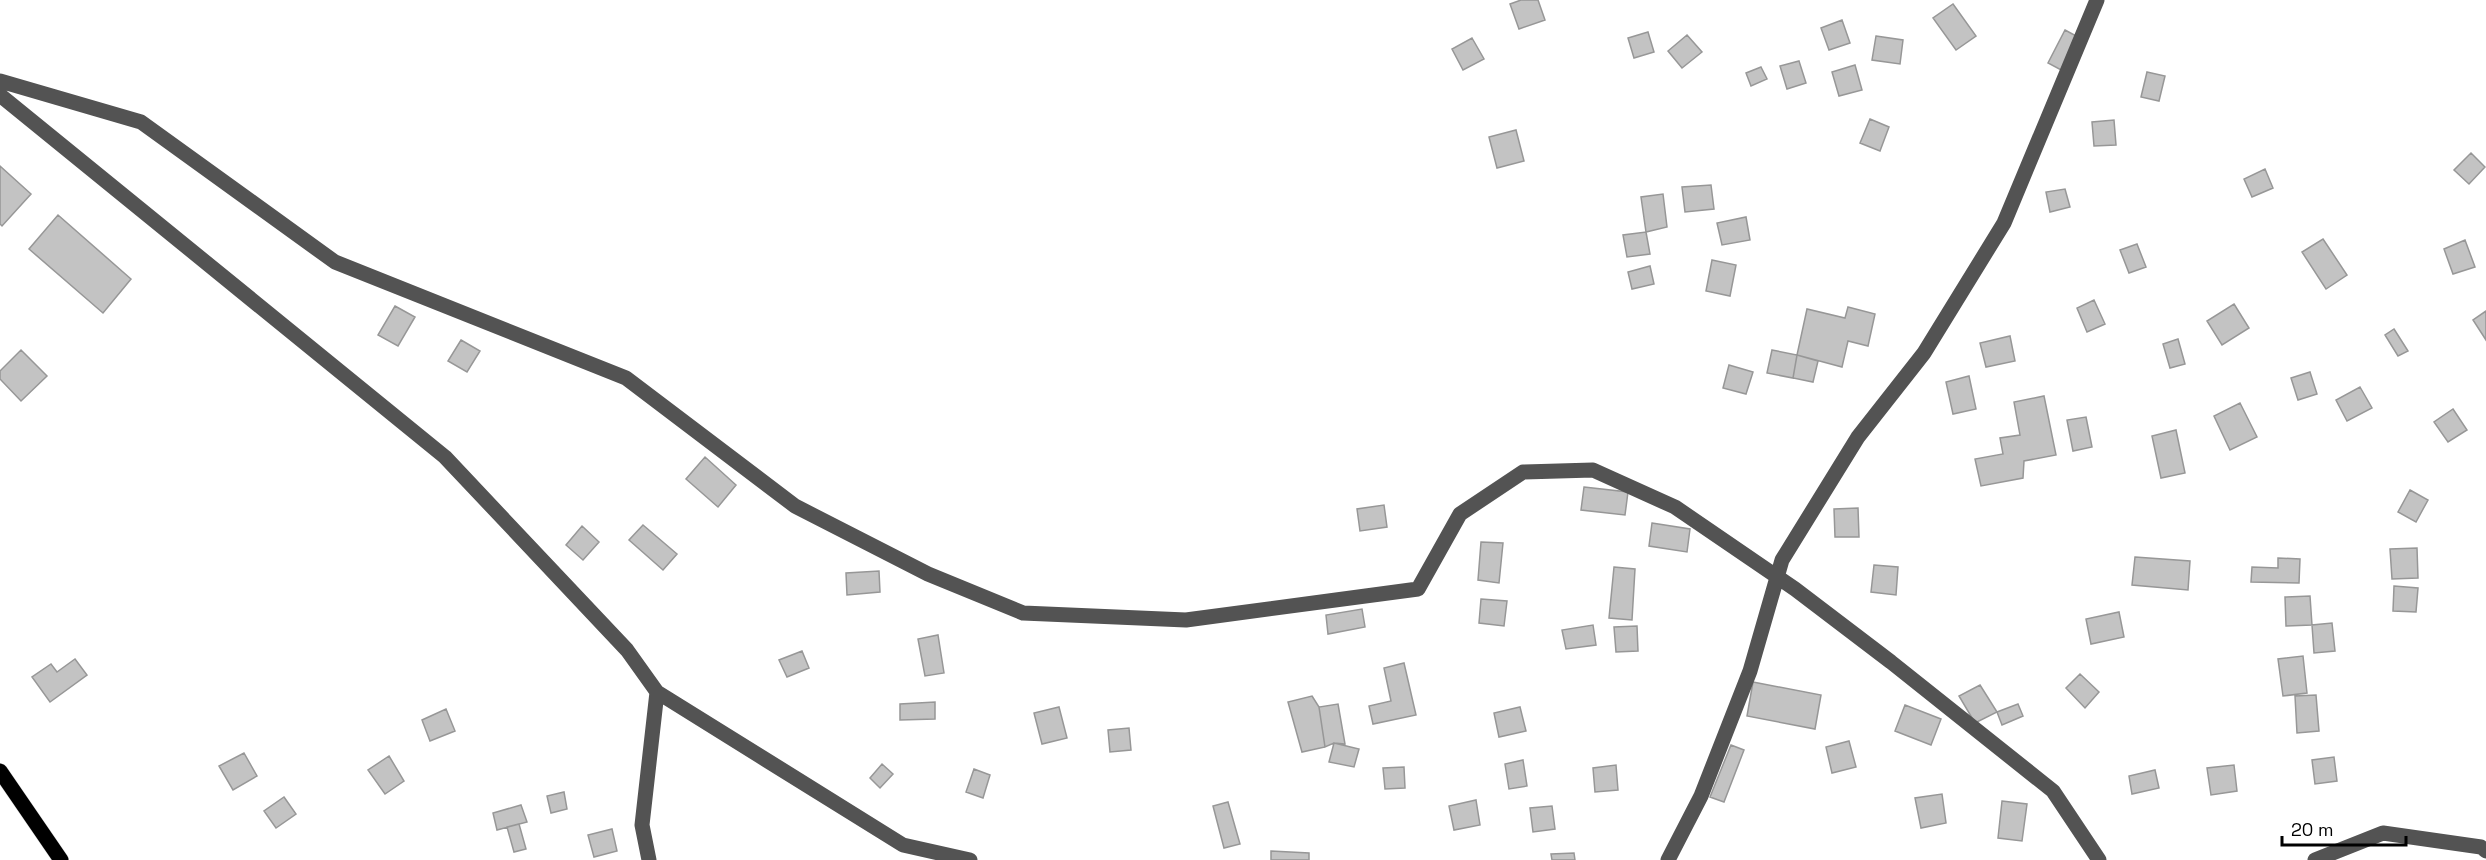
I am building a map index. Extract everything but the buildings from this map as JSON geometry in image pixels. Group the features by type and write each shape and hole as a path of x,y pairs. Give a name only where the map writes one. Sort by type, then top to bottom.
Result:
{"main road":[{"path":"0,771 61,860"}],"street":[{"path":"1668,860 1701,796 1750,671 1782,560 1858,436 1924,353 2004,223 2097,0"},
{"path":"0,81 141,122 334,262 626,378 795,506 928,574 1023,613 1185,620 1418,589 1460,514 1523,472 1593,470 1675,507 1777,576 1891,662 2053,791 2099,860"},
{"path":"0,95 445,457 627,650 657,692 903,845 970,860"},
{"path":"649,860 642,825 657,692"},
{"path":"2315,860 2383,833 2481,847 2486,851"}]}
